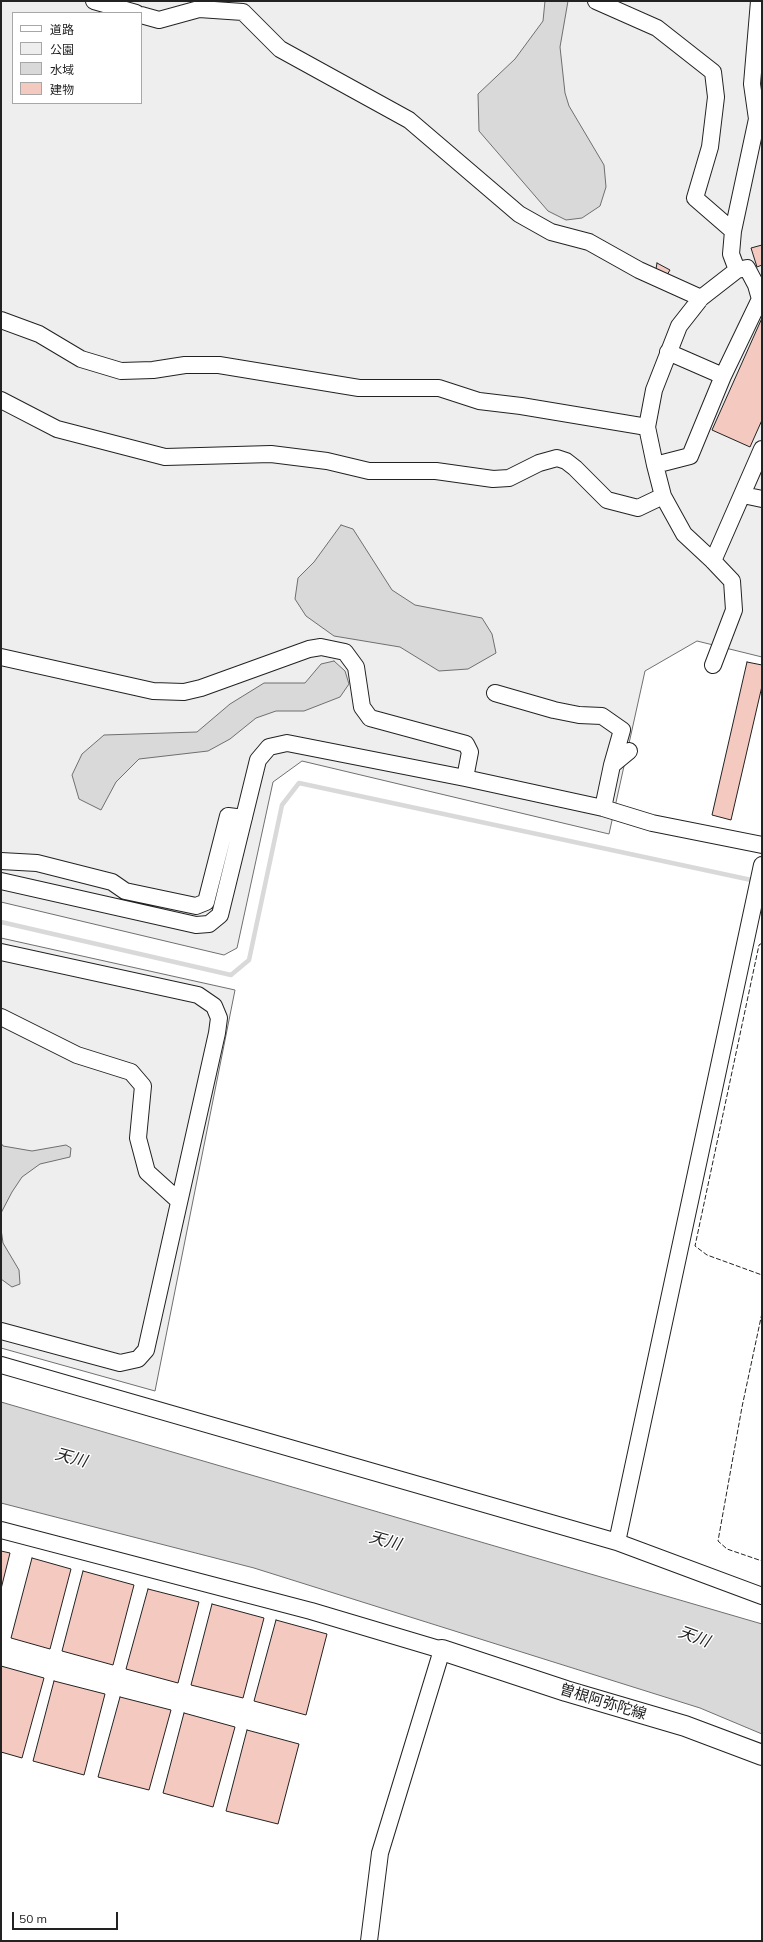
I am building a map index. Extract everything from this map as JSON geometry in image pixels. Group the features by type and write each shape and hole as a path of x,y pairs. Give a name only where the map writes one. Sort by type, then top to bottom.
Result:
{"main road":[{"name":"曽根阿弥陀線","path":"442,1650 602,1702 685,1726 762,1755"}],"street":[{"path":"94,1 132,12"},
{"path":"596,1 657,28 713,72 716,97 710,148 695,198 733,231"},
{"path":"737,270 731,254 733,231 757,119 752,84 759,1"},
{"path":"142,14 159,20 199,9 243,12 280,48 409,120 520,214 551,232 589,242 639,270 701,298"},
{"path":"655,465 690,456 723,376 760,299 756,285 747,268 737,270 701,298 679,326 654,390 647,427 655,465 663,496 684,534 732,581 734,610 712,665"},
{"path":"1,320 39,334 81,359 121,371 153,370 185,365 219,365 360,388 439,388 479,401 521,406 647,427"},
{"path":"668,352 723,376"},
{"path":"1,400 57,429 165,457 271,454 328,461 370,471 436,471 493,479 509,478 539,463 557,458 566,461 575,468 607,500 638,508 663,496"},
{"path":"713,561 761,454"},
{"path":"743,495 762,499"},
{"path":"1,657 153,691 184,692 201,688 310,649 321,647 345,652 356,667 362,707 370,718 466,744 470,752 465,778"},
{"path":"495,692 561,711 580,715 602,716 622,730 612,765 603,808"},
{"path":"1,881 196,925 209,924 220,915 258,760 269,747 287,743 465,778 603,808 652,823 762,845"},
{"path":"612,765 629,751"},
{"path":"1,861 37,863 112,882 125,891 196,906 206,902 228,816 244,818"},
{"path":"617,1542 762,865"},
{"path":"1,952 198,995 214,1006 219,1018 217,1033 146,1350 138,1359 120,1363 1,1331"},
{"path":"1,1017 77,1055 131,1072 142,1086 138,1138 147,1172 179,1201"},
{"path":"1,1364 617,1542 762,1596"},
{"path":"1,1530 311,1611 442,1650 380,1853 369,1941"}],"green space":[{"path":"1,1 762,1 762,657 697,641 645,671 609,834 302,761 273,782 237,948 224,955 1,902"},
{"path":"1,938 235,990 155,1391 1,1348"}],"water":[{"path":"545,1 568,1 560,47 565,93 569,106 604,165 606,187 600,206 582,218 566,220 548,211 479,131 478,94 515,59 543,21"},
{"path":"341,525 353,529 392,590 415,605 482,618 492,634 496,653 468,669 439,671 400,647 334,636 306,616 295,599 298,578 314,562"},
{"path":"334,661 345,671 349,684 340,697 304,711 276,711 256,718 230,739 208,751 139,759 116,782 101,810 79,799 72,775 82,754 104,735 197,732 230,704 264,683 305,683 321,664"},
{"path":"1,1143 3,1146 32,1151 66,1145 71,1148 70,1157 40,1164 22,1177 1,1213"},
{"path":"1,1229 3,1243 19,1270 20,1284 12,1287 1,1279"},
{"name":"天川","path":"1,1402 762,1624 762,1734 700,1708 254,1568 1,1503"}],"building":[{"path":"762,245 762,265 757,267 751,248"},
{"path":"657,263 670,270 667,275 656,269"},
{"path":"762,318 762,420 750,447 712,430"},
{"path":"747,662 762,665 762,686 731,820 712,815"},
{"path":"1,1551 10,1553 1,1589"},
{"path":"32,1558 71,1569 50,1649 11,1638"},
{"path":"83,1571 134,1585 113,1665 62,1651"},
{"path":"148,1589 199,1602 178,1683 126,1669"},
{"path":"212,1604 264,1618 243,1698 191,1685"},
{"path":"276,1620 327,1634 306,1715 254,1701"},
{"path":"1,1666 44,1678 22,1758 1,1752"},
{"path":"54,1681 105,1694 84,1775 33,1761"},
{"path":"120,1697 171,1710 149,1790 98,1777"},
{"path":"184,1713 235,1727 213,1807 163,1793"},
{"path":"247,1730 299,1744 278,1824 226,1811"}],"waterway":[{"path":"1,922 231,975 249,960 282,805 299,783 756,881"}],"fence":[{"path":"762,943 759,945 695,1246 707,1255 762,1275"},
{"path":"762,1313 742,1407 718,1541 727,1549 762,1561"}]}
